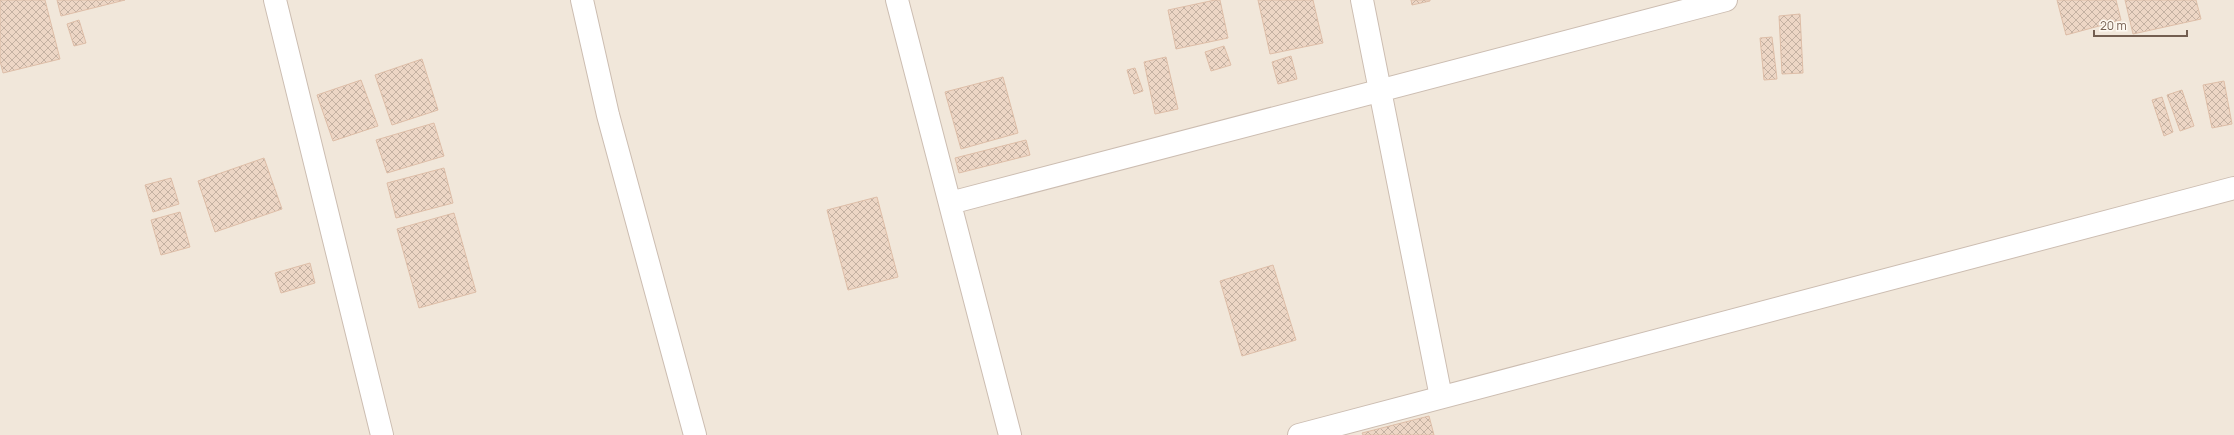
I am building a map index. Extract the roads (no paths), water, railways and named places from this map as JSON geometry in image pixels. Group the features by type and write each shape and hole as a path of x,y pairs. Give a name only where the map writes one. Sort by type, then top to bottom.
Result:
{"street":[{"path":"276,0 382,435"},
{"path":"582,0 608,115 695,435"},
{"path":"898,0 1010,435"},
{"path":"1362,0 1441,397"},
{"path":"950,203 1726,0"},
{"path":"1299,435 2234,188"}]}
